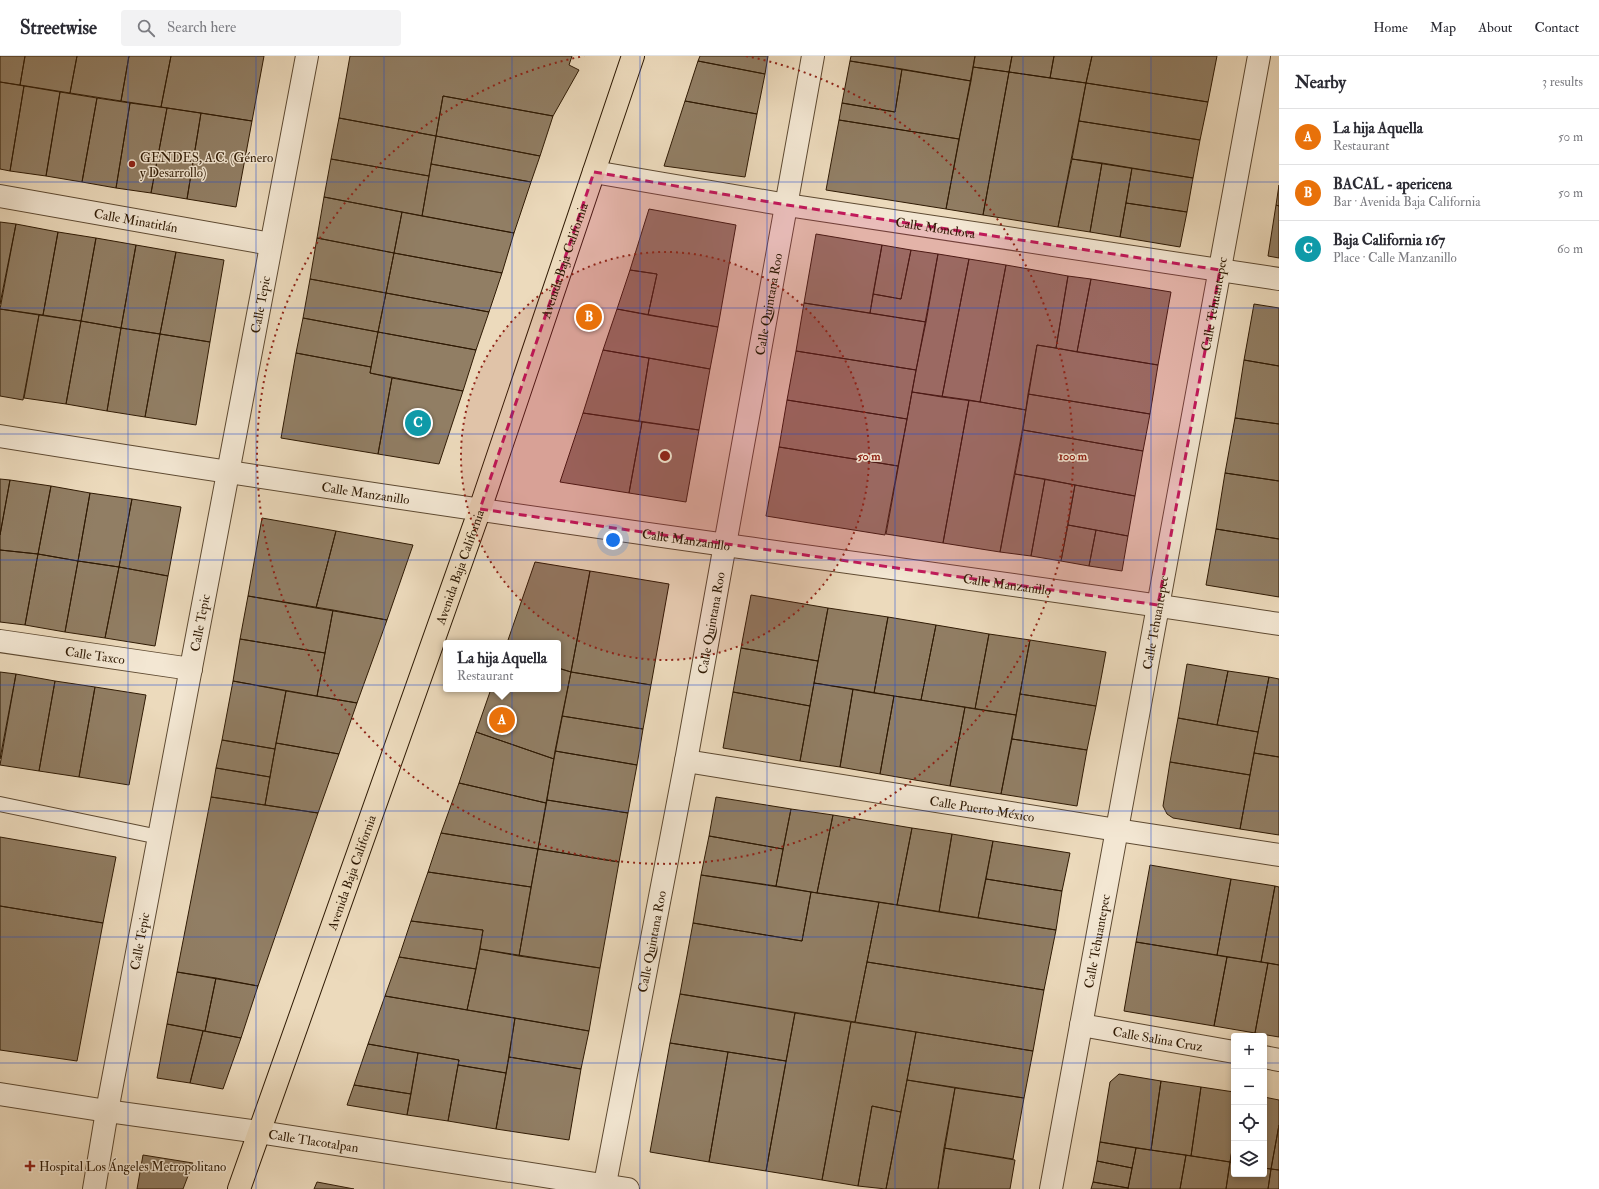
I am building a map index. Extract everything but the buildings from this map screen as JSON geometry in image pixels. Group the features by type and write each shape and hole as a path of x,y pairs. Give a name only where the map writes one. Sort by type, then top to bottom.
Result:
{"main road":[{"name":"Avenida Baja California","path":"239,1189 480,509 633,56"}],"street":[{"name":"Calle Tepic","path":"94,1189 107,1111 307,56"},
{"name":"Calle Quintana Roo","path":"605,1187 726,545 813,56"},
{"name":"Calle Tehuantepec","path":"1051,1189 1259,56"},
{"name":"Calle Monclova","path":"594,172 787,206 1279,279"},
{"name":"Calle Minatitlán","path":"0,196 271,244"},
{"name":"Calle Manzanillo","path":"0,436 228,473 726,545 1158,605 1279,624"},
{"name":"Calle Taxco","path":"0,641 191,669"},
{"name":"Calle Puerto México","path":"686,761 1279,855"},
{"name":"Calle Salina Cruz","path":"1081,1026 1231,1051"},
{"path":"1267,1058 1279,1060"},
{"name":"Calle Tlacotalpan","path":"0,1094 107,1111 259,1132 605,1187 628,1189"}],"lane":[{"path":"0,804 159,836"}],"highlighted area":[{"path":"594,172 787,205 1220,270 1158,605 480,509"}],"place":[{"name":"GENDES, A.C. (Género y Desarrollo)","path":"132,164"},
{"name":"BACAL - apericena","path":"589,317"},
{"name":"Baja California 167","path":"418,423"},
{"name":"La hija Aquella","path":"502,720"},
{"name":"Hospital Los Ángeles Metropolitano","path":"30,1166"}]}
